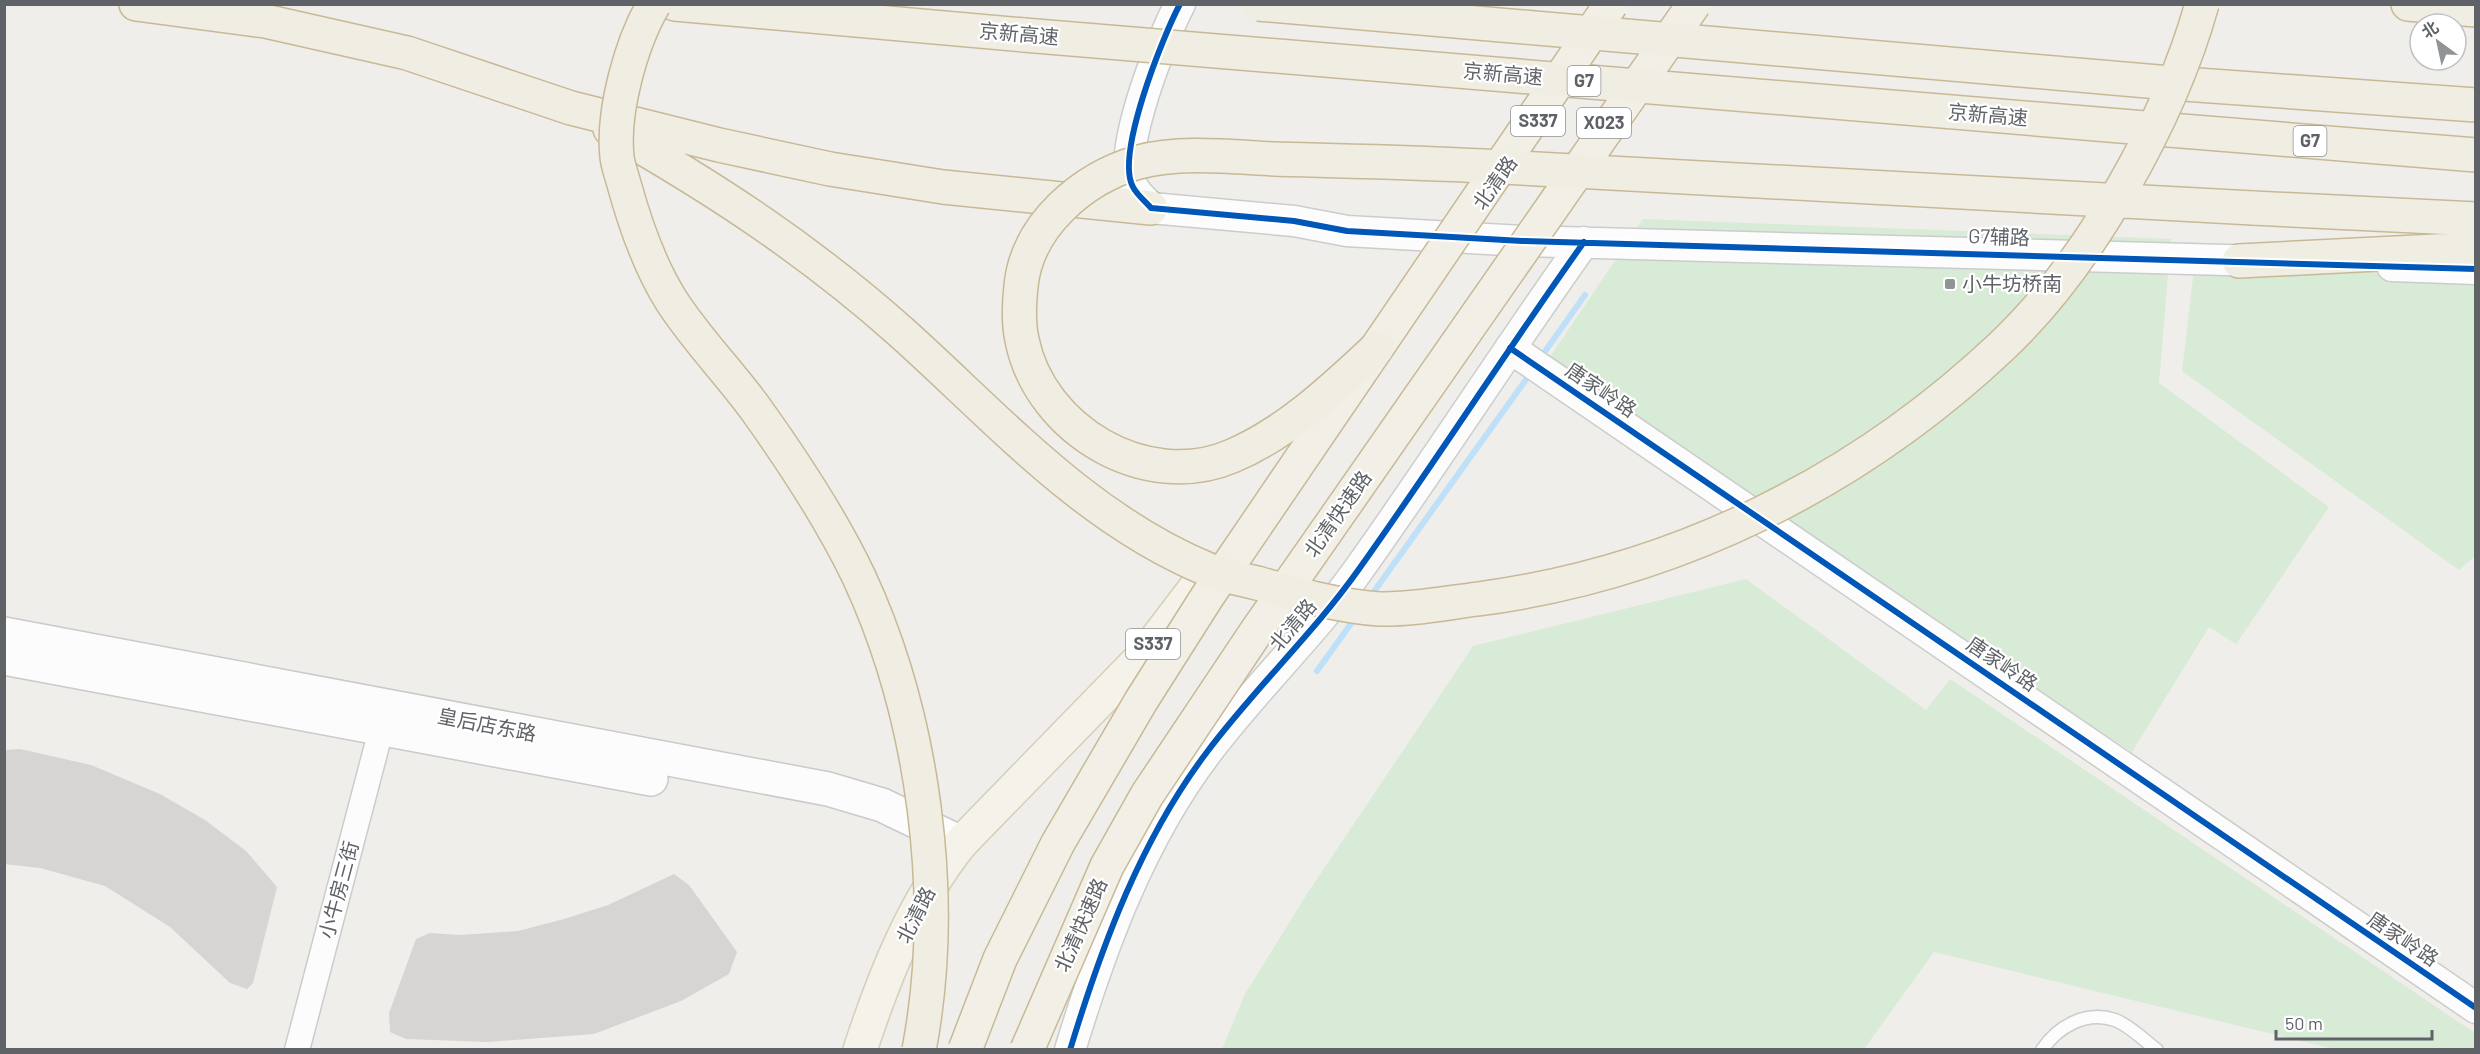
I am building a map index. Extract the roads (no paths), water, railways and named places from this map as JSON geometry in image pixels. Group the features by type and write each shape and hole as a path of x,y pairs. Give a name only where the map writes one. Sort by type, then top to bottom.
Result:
{"highway":[{"path":"136,4 265,21 407,53 572,108 719,145 830,169 943,187 1151,208"},
{"path":"654,4 643,23 627,67 620,103 617,157 639,233 671,300 754,407 829,520 859,578 884,640 904,703 921,788 932,901 928,1003 919,1050"},
{"name":"京新高速","path":"675,4 2475,155"},
{"path":"1258,4 2170,83 2475,105"},
{"path":"965,1050 1000,959 1058,843 1207,597 1611,4"},
{"name":"北清快速路","path":"1028,1050 1107,866 1147,795 1256,632 1694,4"},
{"path":"572,108 719,193 787,239 844,282 901,332 1035,458 1114,520 1211,571 1308,598 1380,609 1518,594 1593,578 1728,531 1800,493 1892,435 1950,391 2004,344 2056,285 2101,221 2140,154 2168,98 2202,4"},
{"path":"2408,4 2475,10"},
{"path":"1377,348 1312,405 1267,437 1231,457 1199,465 1170,467 1151,465 1118,455 1093,441 1069,422 1047,397 1022,341 1019,307 1022,270 1039,232 1059,208 1091,183 1108,173 1142,161 1187,157 1443,164 2475,219"},
{"path":"2239,261 2475,249"}],"main road":[{"name":"北清路","path":"860,1050 875,1002 907,930 940,869 961,843 1145,654 1378,337 1457,237 1620,4"},
{"name":"北清路","path":"1028,1050 1060,960 1099,875 1153,777 1252,627 1686,4"},
{"name":"皇后店东路","path":"4,634 828,789 882,805 961,843"},
{"name":"皇后店东路","path":"4,658 870,821 906,842 940,869"}],"street":[{"path":"1151,208 1132,186 1130,150 1141,104 1167,29 1180,4"},
{"name":"G7辅路","path":"1151,208 1294,221 1347,231 1522,241 2475,269"},
{"name":"北清路","path":"1070,1050 1112,928 1153,835 1207,752 1309,633 1358,570 1584,242"},
{"name":"唐家岭路","path":"1510,348 2475,1008"},
{"name":"小牛房三街","path":"297,1050 381,730"}],"lane":[{"path":"2042,1050 2052,1035 2069,1023 2092,1018 2115,1020 2157,1050"}],"waterway":[{"path":"1546,350 1585,295"},
{"path":"1370,597 1525,381"},
{"path":"1317,671 1355,618"}],"place":[{"name":"小牛坊桥南","path":"1950,284"}]}
